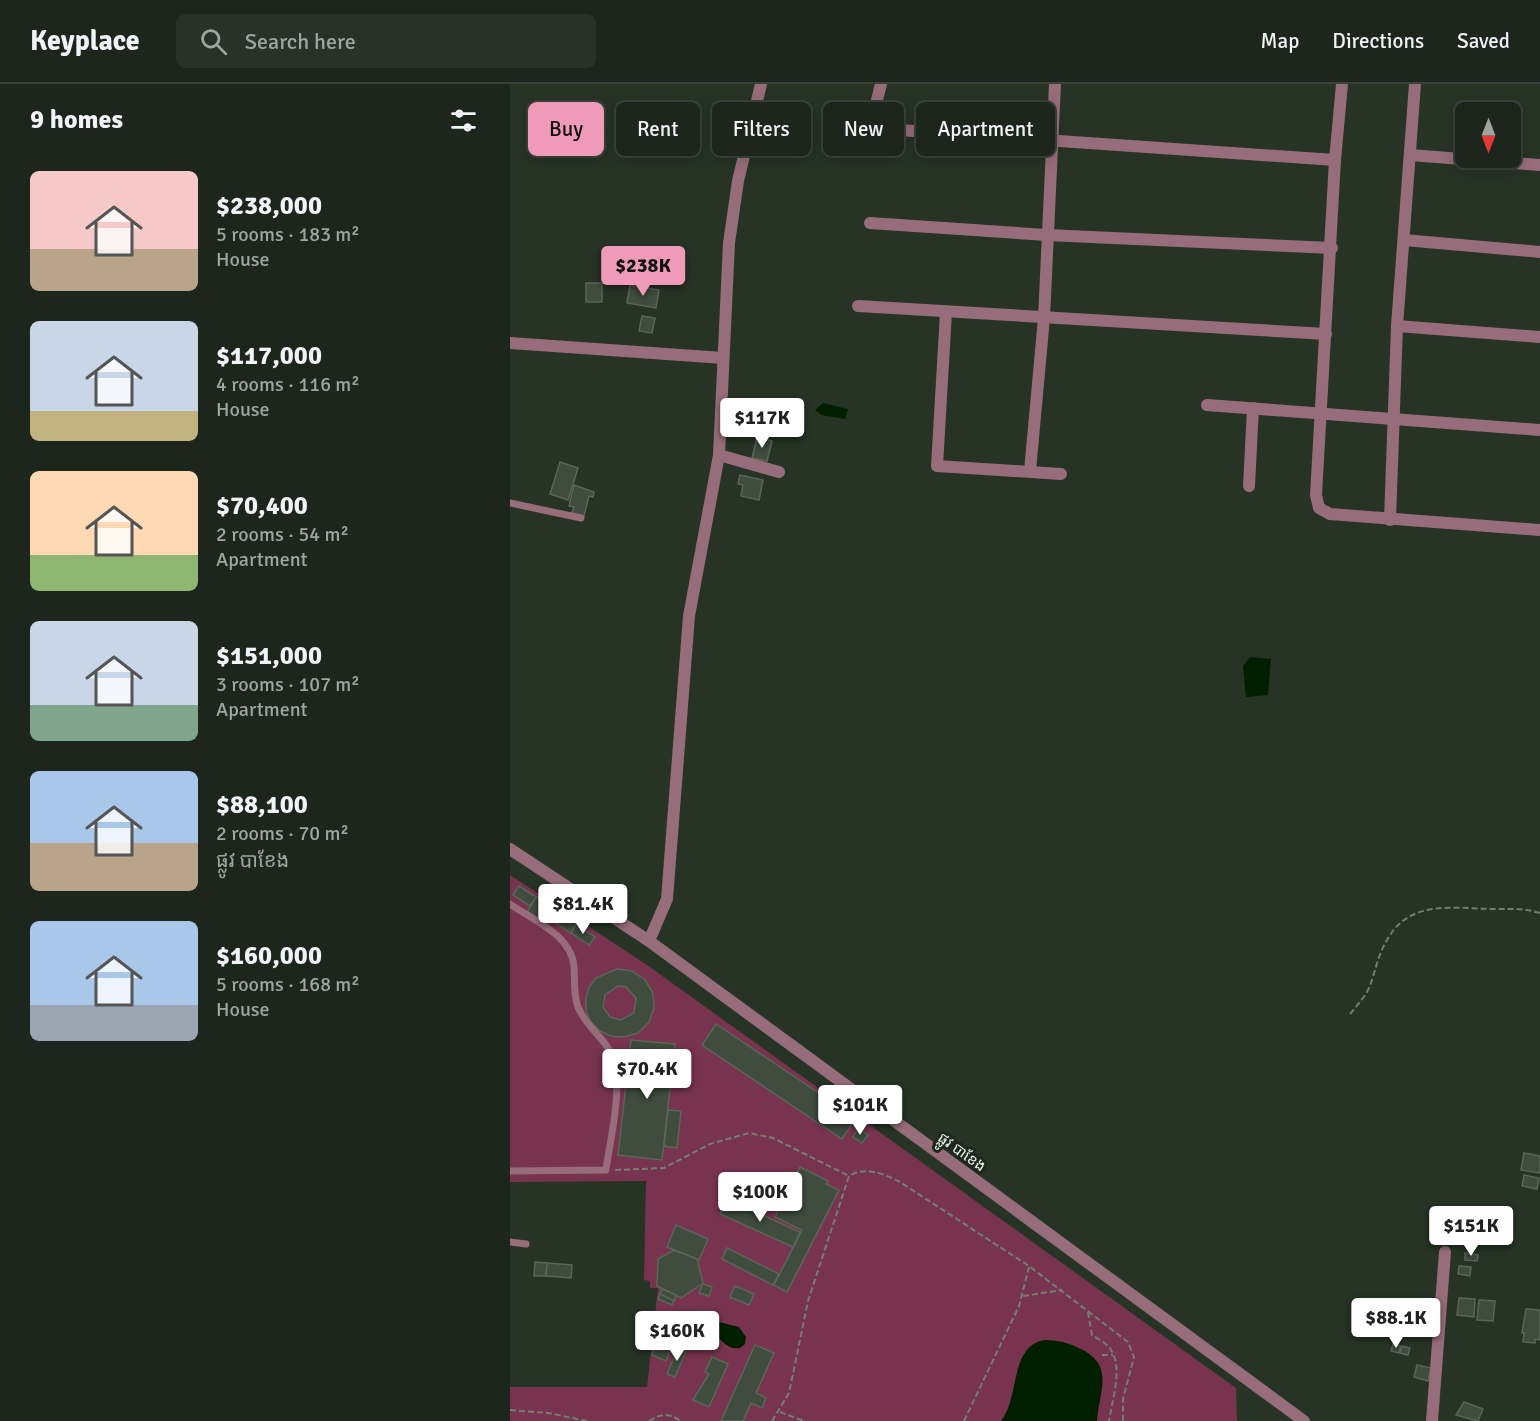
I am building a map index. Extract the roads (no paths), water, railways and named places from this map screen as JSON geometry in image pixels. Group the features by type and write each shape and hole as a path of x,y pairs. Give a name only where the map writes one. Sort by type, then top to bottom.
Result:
{"street":[{"path":"649,941 667,899 689,616 718,455 729,243 738,181 761,84"},
{"path":"881,84 870,128 916,132"},
{"path":"1054,102 1055,84"},
{"path":"1342,84 1335,160 1332,248 1316,495 1318,508 1330,514 1390,520 1540,530"},
{"path":"1390,520 1397,326 1415,84"},
{"path":"1055,142 1335,160"},
{"path":"1410,155 1540,165"},
{"path":"1029,471 1044,318 1051,156"},
{"path":"870,223 1047,235 1332,248"},
{"path":"1404,240 1540,252"},
{"path":"858,306 1326,334"},
{"path":"946,312 937,466 1061,474"},
{"path":"1397,326 1540,337"},
{"path":"510,343 723,358"},
{"path":"1207,405 1540,430"},
{"path":"1249,486 1253,408"},
{"path":"718,455 779,472"},
{"name":"ផ្លូវ បាខែង","path":"510,849 649,941 1304,1421"},
{"path":"1432,1421 1445,1252"}],"lane":[{"path":"510,503 580,518"},
{"path":"510,904 567,944 574,962 577,1004 584,1019 608,1048 616,1065 606,1170 510,1172"},
{"path":"510,1242 526,1244"}]}
